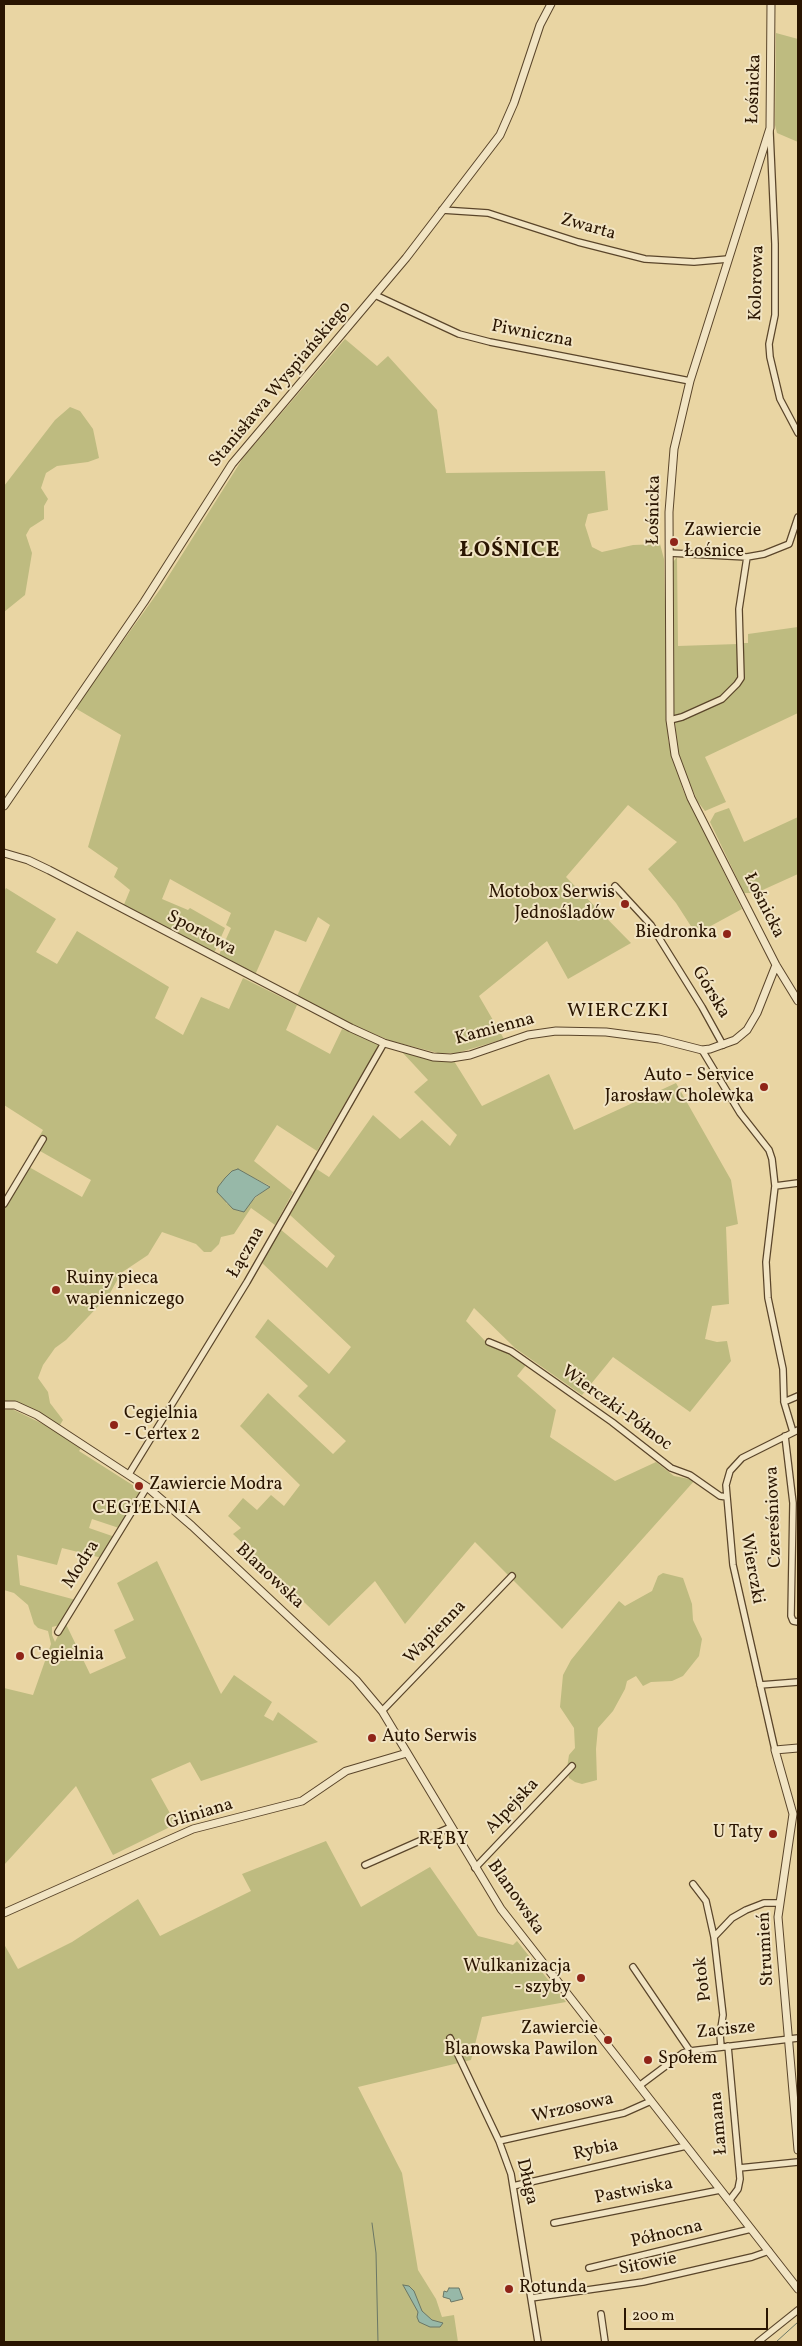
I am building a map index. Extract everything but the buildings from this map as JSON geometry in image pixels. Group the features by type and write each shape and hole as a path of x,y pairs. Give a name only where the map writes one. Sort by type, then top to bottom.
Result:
{"street":[{"name":"Stanisława Wyspiańskiego","path":"4,806 144,602 232,464 375,296 500,134 514,103 540,26 552,4"},
{"name":"Łośnicka","path":"771,4 770,128 690,381 680,416 673,454 669,553 670,720 675,755 691,798 776,965 798,1001"},
{"name":"Kolorowa","path":"770,128 775,244 774,315 769,344 770,357 780,399 798,433"},
{"name":"Zwarta","path":"442,210 488,213 578,242 645,259 694,262 728,259"},
{"name":"Piwniczna","path":"375,296 458,334 690,381"},
{"path":"669,553 747,558 780,549 789,544 798,517"},
{"path":"670,720 682,717 722,699 741,678 739,609 747,558"},
{"name":"Sportowa","path":"4,853 28,860 49,870 351,1028 384,1042"},
{"name":"Górska","path":"616,886 651,925 702,1007 723,1045"},
{"name":"Kamienna","path":"384,1042 425,1056 451,1058 470,1055 528,1035 556,1032 606,1032 659,1039 702,1050 723,1045 742,1036 749,1029 776,965"},
{"name":"Łączna","path":"129,1474 247,1282 384,1042"},
{"path":"702,1050 740,1113 769,1150 774,1167 775,1186 766,1262 766,1280 783,1369 784,1402 796,1431"},
{"path":"4,1204 43,1139"},
{"path":"775,1186 798,1183"},
{"name":"Wierczki-Północ","path":"489,1342 511,1351 612,1422 671,1468 694,1477 720,1496 727,1497"},
{"path":"784,1402 798,1396"},
{"name":"Blanowska","path":"4,1405 15,1404 36,1415 147,1487 211,1543 354,1677 382,1711 475,1868 509,1919 798,2289"},
{"name":"Wierczki","path":"775,1750 733,1565 727,1478 742,1458 796,1431"},
{"name":"Czereśniowa","path":"786,1436 796,1502 791,1616 793,1621 798,1622"},
{"name":"Modra","path":"58,1632 147,1487"},
{"name":"Wapienna","path":"382,1711 512,1576"},
{"path":"760,1685 798,1682"},
{"path":"775,1750 798,1748"},
{"name":"Strumień","path":"775,1750 793,1814 780,1903 779,1930 798,2150"},
{"name":"Gliniana","path":"4,1913 193,1828 302,1801 346,1771 407,1753"},
{"name":"Alpejska","path":"475,1868 572,1766"},
{"path":"365,1865 451,1828"},
{"name":"Potok","path":"693,1884 706,1901 714,1937 724,2015 720,2034 721,2047"},
{"name":"Potok","path":"714,1937 732,1918 746,1910 764,1903 780,1903"},
{"path":"633,1967 690,2051"},
{"name":"Długa","path":"450,2038 499,2141 514,2186 538,2342"},
{"name":"Zacisze","path":"639,2086 683,2053 798,2038"},
{"name":"Łamana","path":"728,2046 739,2168 739,2186 729,2201"},
{"name":"Wrzosowa","path":"499,2141 629,2111 651,2101"},
{"name":"Rybia","path":"514,2186 686,2146"},
{"name":"Łamana","path":"739,2168 798,2162"},
{"name":"Pastwiska","path":"554,2223 720,2190"},
{"name":"Północna","path":"589,2268 751,2229"},
{"name":"Sitowie","path":"531,2298 643,2282 758,2256 769,2251"},
{"path":"758,2342 798,2310"},
{"path":"601,2314 605,2342"}],"shaded area":[{"path":"776,33 798,39 798,142 777,133 775,125"},
{"path":"345,339 377,366 388,356 437,410 446,473 605,471 608,510 588,514 585,525 592,547 602,552 633,545 660,544 664,559 668,740 683,790 742,909 696,934 676,903 648,869 677,842 628,805 566,877 631,943 568,979 547,941 479,996 504,1039 457,1053 438,1053 391,1041 350,1024 297,996 330,925 318,917 306,942 275,930 255,975 218,957 231,928 226,925 231,913 170,879 162,899 188,910 190,908 225,928 215,951 212,953 123,907 130,890 114,877 118,868 88,847 121,735 75,708 161,588 243,458"},
{"path":"70,407 80,411 93,429 99,458 88,462 57,466 46,473 41,488 48,499 44,506 44,519 30,528 26,535 32,553 25,595 4,612 4,486 55,420"},
{"path":"677,557 678,646 738,644 739,672 734,685 720,698 685,715 674,717 673,562"},
{"path":"798,627 798,713 705,757 726,802 705,811 698,802 682,766 678,752 675,722 721,701 739,684 742,643 748,643 748,634"},
{"path":"729,808 744,842 798,817 798,874 756,893 744,893 710,822 715,813"},
{"path":"6,888 56,919 36,952 57,964 77,931 169,987 155,1018 183,1035 201,997 229,1009 243,978 297,1005 286,1030 330,1054 342,1029 368,1038 379,1045 317,1151 277,1125 254,1161 293,1192 275,1225 251,1208 234,1234 221,1237 219,1244 211,1252 204,1252 196,1244 162,1232 148,1255 121,1273 109,1295 66,1340 55,1348 43,1365 38,1378 48,1392 50,1403 63,1420 60,1425 18,1403 4,1402 4,1210 29,1167 82,1197 91,1180 33,1147 43,1130 4,1105 4,892","holes":["238,1170 270,1186 239,1211 226,1203"]},
{"path":"402,1052 429,1060 454,1061 482,1106 549,1074 574,1130 676,1083 731,1180 738,1224 726,1227 729,1304 712,1306 705,1339 717,1342 727,1341 731,1361 690,1412 613,1357 582,1395 515,1348 474,1308 466,1321 488,1344 510,1353 526,1365 517,1376 556,1410 550,1437 615,1481 656,1462 674,1476 695,1480 562,1629 475,1542 405,1624 375,1581 329,1626 233,1534 241,1528 228,1516 243,1498 257,1510 271,1495 284,1506 300,1485 240,1426 268,1393 333,1454 346,1441 298,1396 308,1386 255,1337 268,1319 329,1374 351,1347 261,1262 280,1229 327,1268 335,1256 290,1215 315,1168 329,1177 373,1115 400,1139 422,1120 450,1146 457,1135 414,1092 428,1080"},
{"path":"238,1169 270,1187 255,1197 244,1212 233,1209 217,1192 218,1187 225,1178 232,1171"},
{"path":"12,1409 45,1425 81,1448 79,1451 142,1491 119,1528 92,1519 89,1528 115,1537 102,1558 62,1548 57,1565 17,1555 20,1585 76,1600 60,1625 52,1627 52,1635 55,1642 65,1622 90,1674 126,1658 114,1630 134,1620 117,1583 157,1561 221,1694 234,1675 272,1702 264,1716 273,1721 278,1712 318,1742 201,1781 190,1762 151,1779 176,1824 113,1855 76,1786 4,1865 4,1688 33,1695 51,1644 48,1631 38,1628 34,1624 28,1605 14,1593 4,1590 4,1410"},
{"path":"663,1573 683,1578 692,1604 693,1620 702,1639 699,1656 683,1676 672,1681 651,1682 643,1686 636,1676 627,1681 625,1689 613,1711 598,1728 596,1749 597,1780 582,1784 575,1782 569,1778 567,1768 569,1755 575,1748 574,1728 560,1707 563,1675 571,1660 619,1601 625,1606 652,1591 658,1576"},
{"path":"326,1841 361,1907 430,1867 478,1936 513,1945 517,1941 566,2002 482,2017 471,2060 358,2087 402,2173 418,2270 436,2299 442,2317 454,2315 458,2342 4,2342 4,1944 18,1969 72,1942 138,1899 160,1936 251,1891 242,1874"},
{"path":"403,2285 409,2286 414,2291 422,2311 432,2320 443,2323 440,2327 430,2327 419,2322 418,2312"},
{"path":"449,2288 459,2288 463,2299 451,2302 450,2299 443,2297 444,2291 447,2292"}],"waterway":[{"path":"372,2223 376,2253 378,2342"},
{"path":"776,2342 798,2322"}],"place":[{"name":"Zawiercie Łośnice","path":"674,542"},
{"name":"Motobox Serwis Jednośladów","path":"625,904"},
{"name":"Biedronka","path":"727,934"},
{"name":"Auto - Service Jarosław Cholewka","path":"764,1087"},
{"name":"Ruiny pieca wapienniczego","path":"56,1290"},
{"name":"Cegielnia - Certex 2","path":"114,1425"},
{"name":"Zawiercie Modra","path":"139,1486"},
{"name":"Cegielnia","path":"20,1656"},
{"name":"Auto Serwis","path":"372,1738"},
{"name":"U Taty","path":"773,1834"},
{"name":"Wulkanizacja - szyby","path":"581,1978"},
{"name":"Zawiercie Blanowska Pawilon","path":"608,2040"},
{"name":"Społem","path":"648,2060"},
{"name":"Rotunda","path":"509,2289"}],"district":[{"name":"ŁOŚNICE","path":"510,552"},
{"name":"WIERCZKI","path":"618,1013"},
{"name":"CEGIELNIA","path":"147,1510"},
{"name":"RĘBY","path":"444,1841"}]}
